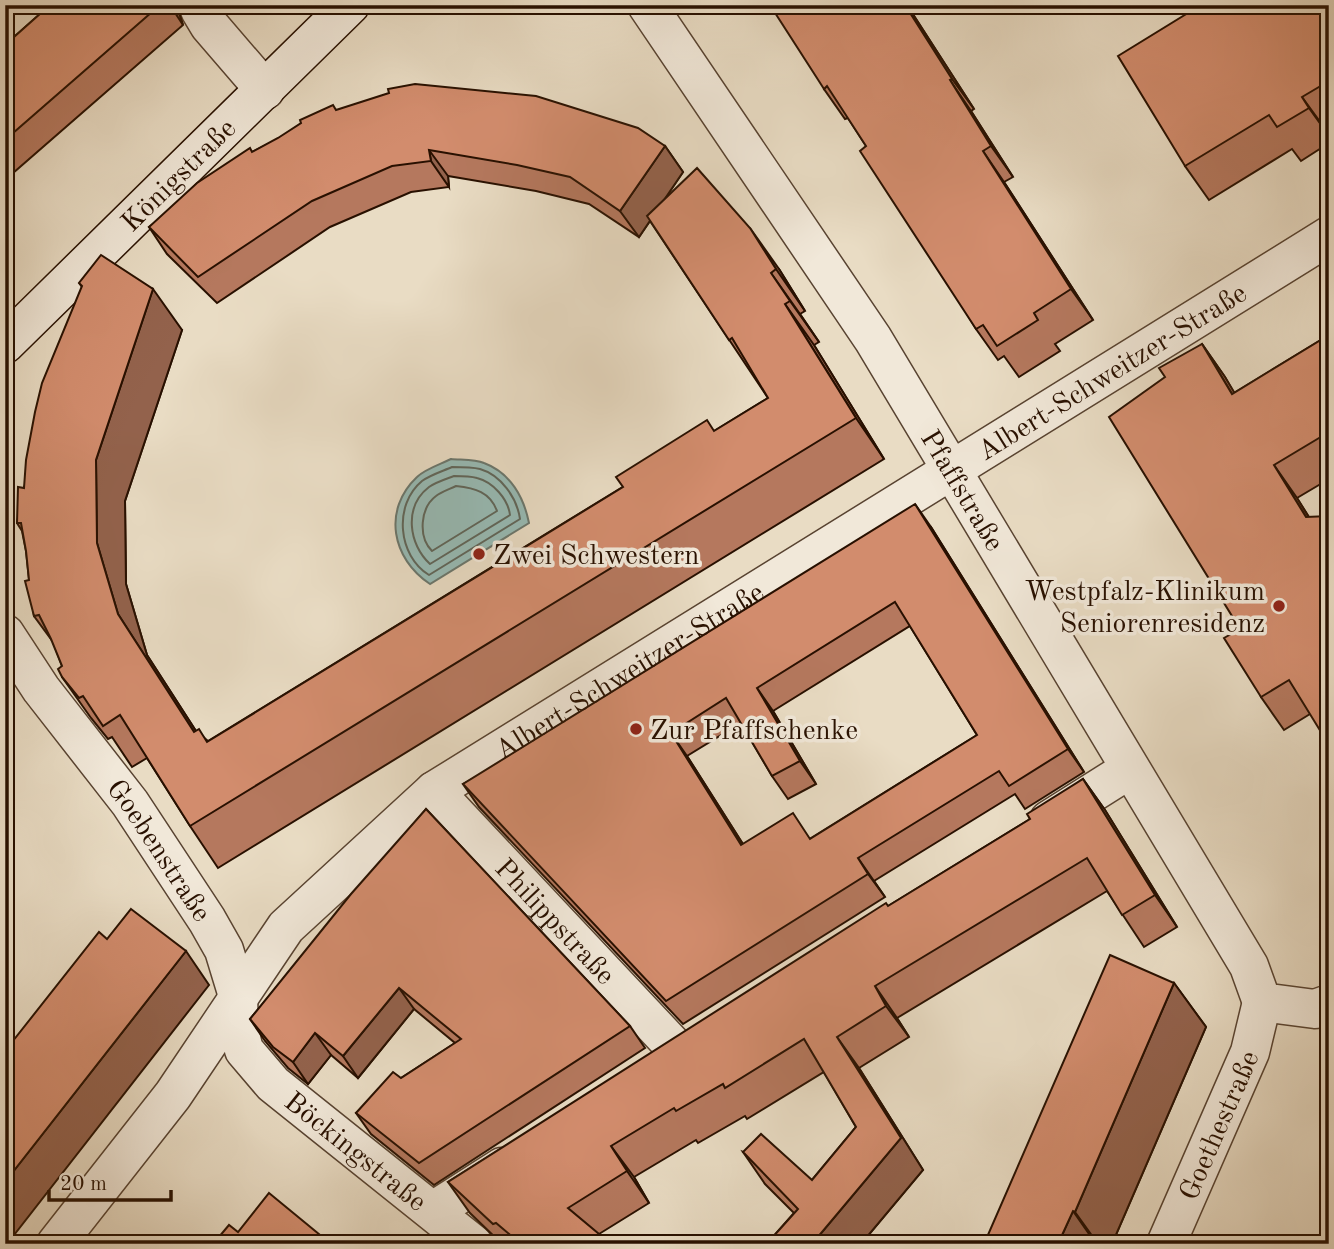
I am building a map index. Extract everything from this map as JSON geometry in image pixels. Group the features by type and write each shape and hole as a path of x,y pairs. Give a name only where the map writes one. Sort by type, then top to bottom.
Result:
{"street":[{"name":"Königstraße","path":"5,344 350,5"},
{"name":"Pfaffstraße","path":"647,5 873,339 1249,966 1262,1002"},
{"path":"200,10 209,25 265,90"},
{"name":"Albert-Schweitzer-Straße","path":"56,1244 173,1095 286,927 434,791 1329,236"},
{"name":"Goebenstraße","path":"5,635 41,689 130,803 207,920 224,950 238,996 239,1030 244,1050 273,1084"},
{"path":"1015,842 1130,769"},
{"name":"Philippstraße","path":"434,791 667,1060 714,1031"},
{"path":"1262,1002 1315,1009 1329,1004"},
{"name":"Goethestraße","path":"1166,1244 1250,1052 1262,1002"},
{"name":"Böckingstraße","path":"273,1084 473,1244"},
{"path":"433,1211 527,1151"}],"water":[{"path":"451,459 480,462 502,473 520,496 529,523 430,584 417,574 400,548 396,519 406,490 417,477"}],"building":[{"path":"50,5 160,5 5,140 5,45"},
{"path":"770,5 905,5 991,146 983,151 1071,289 1034,313 1038,320 997,346 983,325 976,329 860,151 866,146 827,86 824,89"},
{"path":"1201,5 1329,5 1329,81 1302,97 1309,108 1277,127 1269,115 1185,166 1118,56"},
{"path":"415,84 536,96 638,128 665,146 620,211 570,177 429,150 431,161 392,166 312,201 198,277 149,227 197,183 250,148 252,152 278,138 301,123 300,120 333,105 336,110 389,93 388,89"},
{"path":"697,168 750,228 776,269 771,273 790,301 785,304 856,418 190,826 120,715 103,726 83,696 79,698 62,677 58,669 62,666 51,639 39,615 34,616 25,581 29,580 21,523 17,523 18,487 24,488 26,460 42,383 82,286 79,283 101,255 153,289 96,460 97,543 118,614 194,732 199,729 207,742 623,487 616,477 707,420 714,431 768,398 732,338 729,340 647,216"},
{"name":"Westpfalz-Klinikum Seniorenresidenz","path":"1329,335 1329,432 1274,465 1306,517 1329,516 1329,745 1289,680 1261,697 1224,638 1240,629 1109,417 1165,377 1159,368 1202,344 1232,394"},
{"path":"915,504 1068,749 1009,786 999,771 858,858 868,874 666,1001 463,784","holes":["895,602 977,735 810,839 793,813 741,845 671,733 726,698 772,776 800,761 757,688"]},
{"path":"1083,779 1155,895 1122,915 1087,858 875,986 886,1006 837,1037 901,1138 812,1244 776,1244 771,1239 798,1209 743,1152 761,1134 812,1180 856,1127 804,1039 725,1088 723,1084 676,1111 674,1108 611,1146 627,1171 568,1208 611,1244 521,1244 496,1223 493,1224 448,1182 886,903 888,906 1030,819 1027,814"},
{"path":"426,809 630,1026 419,1163 356,1113 393,1072 401,1078 461,1039 399,988 343,1056 315,1033 293,1062 273,1047 250,1019 351,894"},
{"path":"131,909 186,951 5,1182 5,1051 99,932 107,939"},
{"path":"1110,955 1174,983 1075,1212 1073,1211 1058,1244 984,1244"},
{"path":"269,1193 331,1244 213,1244 229,1225 238,1232"},
{"path":"1329,1230 1329,1244 1301,1244"}],"place":[{"name":"Zwei Schwestern","path":"479,554"},
{"name":"Westpfalz-Klinikum Seniorenresidenz","path":"1279,606"},
{"name":"Zur Pfaffschenke","path":"636,729"}]}
